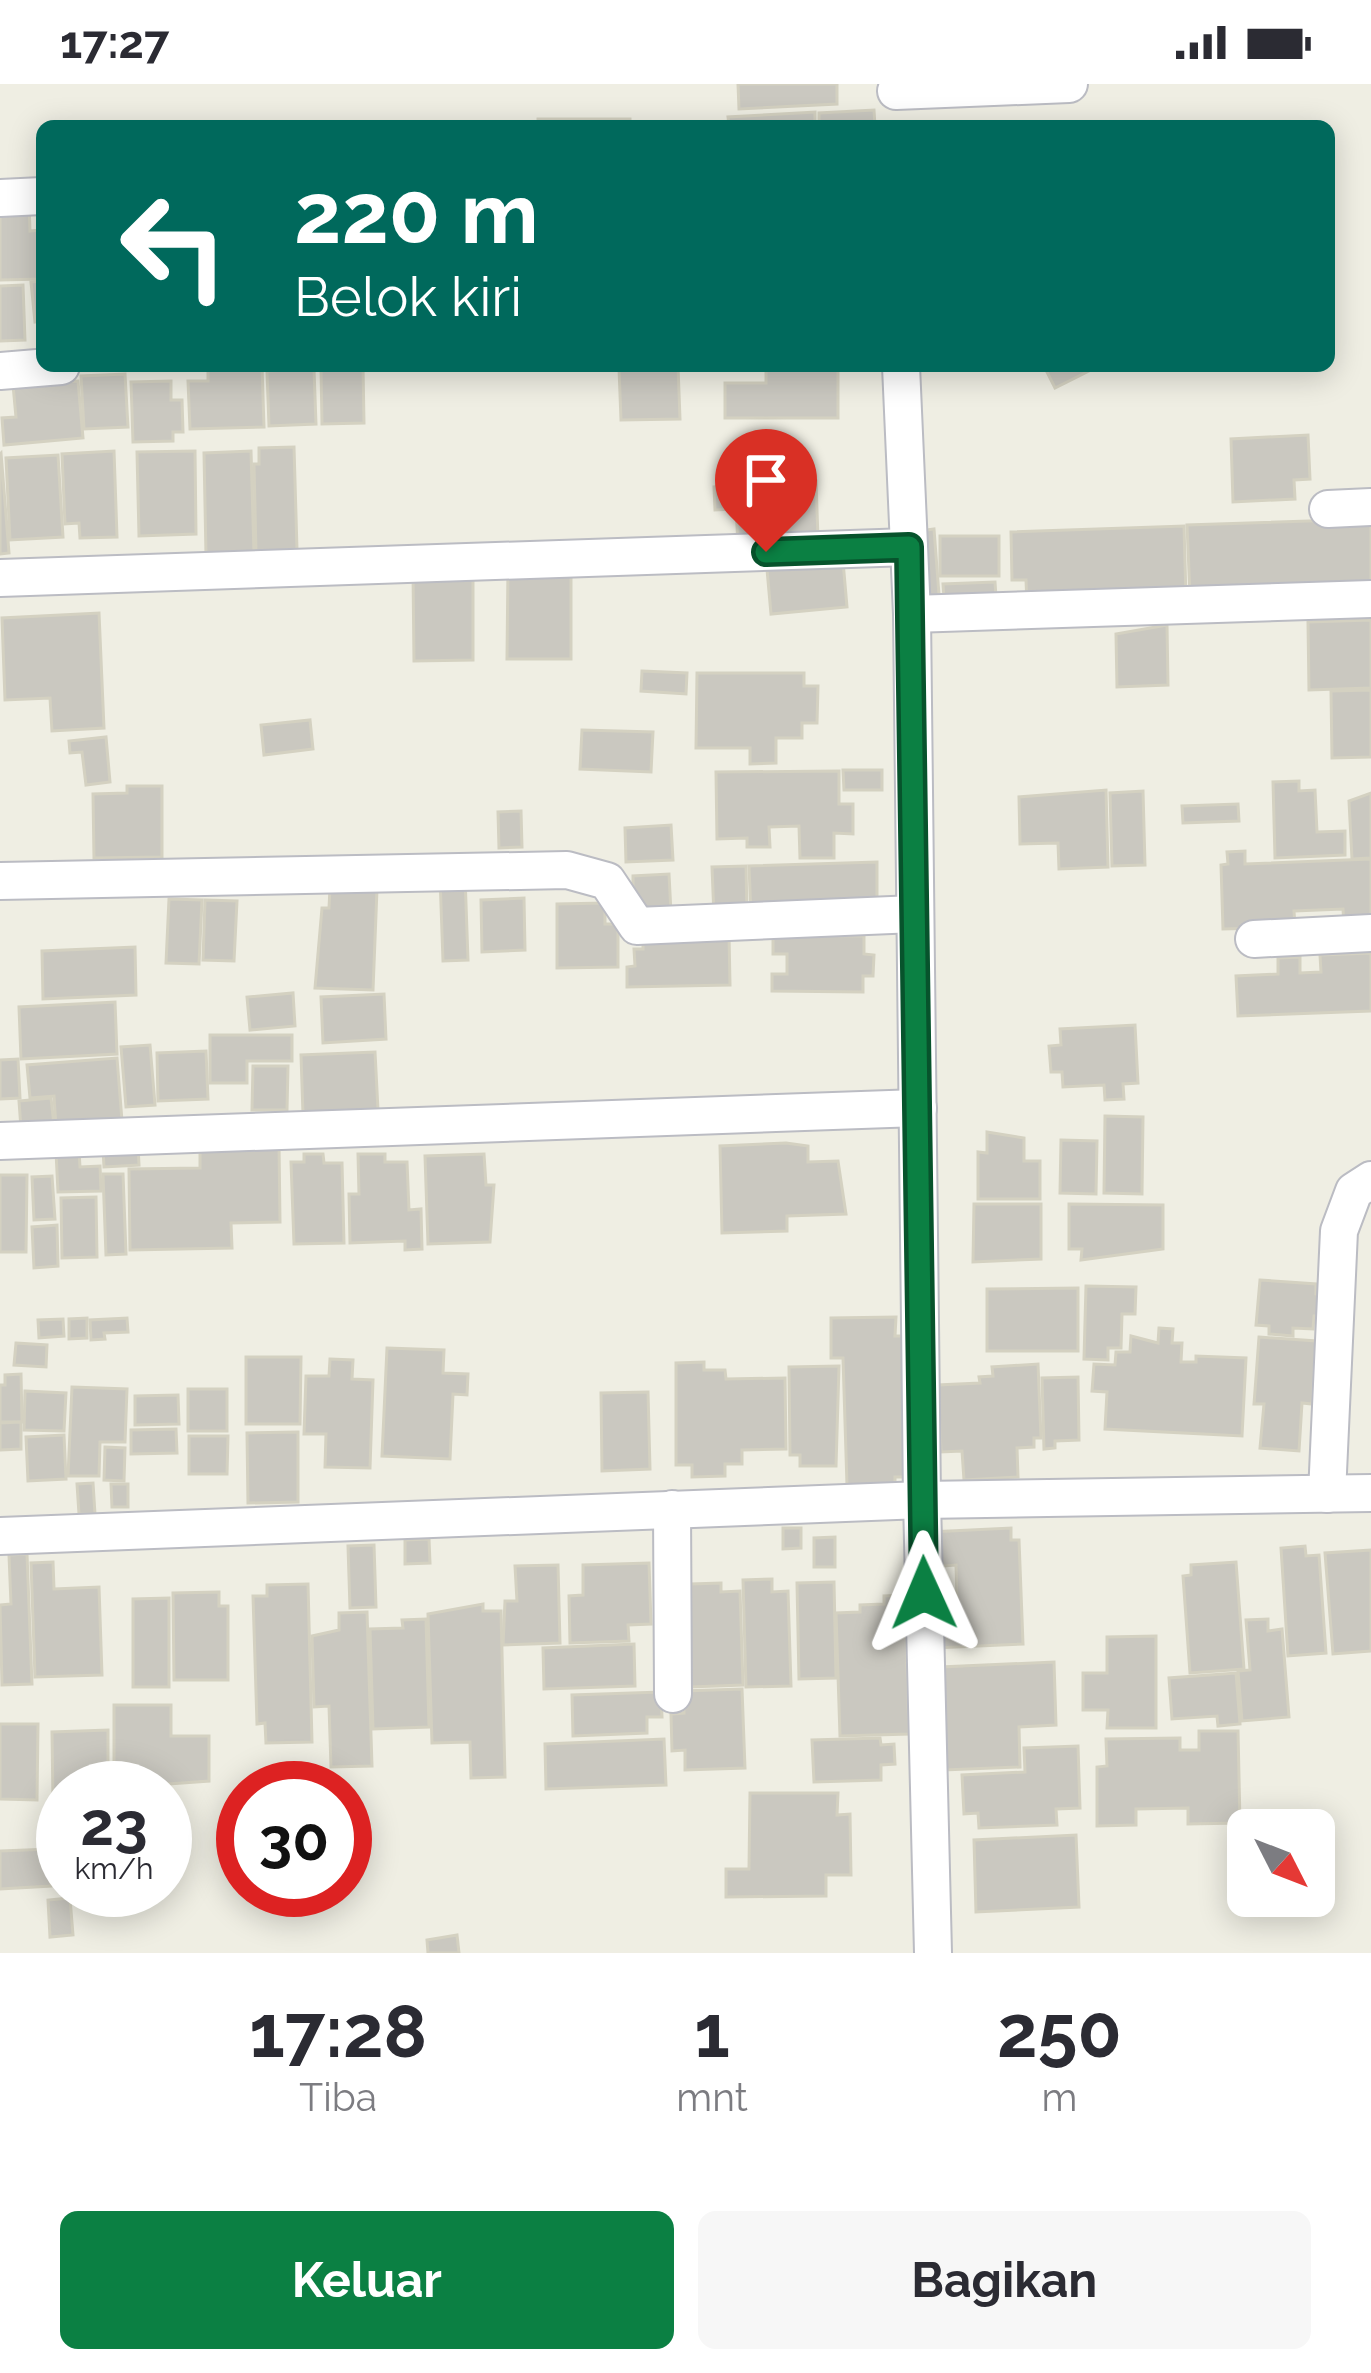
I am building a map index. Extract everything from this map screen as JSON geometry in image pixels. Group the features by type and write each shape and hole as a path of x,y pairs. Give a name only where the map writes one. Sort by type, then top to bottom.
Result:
{"street":[{"path":"896,100 1069,84"},
{"path":"0,198 36,196"},
{"path":"0,371 36,368"},
{"path":"902,372 912,614 922,1500 933,1953"},
{"path":"1328,509 1371,507"},
{"path":"0,578 909,547"},
{"path":"912,614 1371,599"},
{"path":"0,880 567,870 607,881 637,926 915,914"},
{"path":"1254,938 1371,933"},
{"path":"0,1141 918,1108"},
{"path":"1327,1494 1339,1231 1354,1191 1371,1180"},
{"path":"0,1537 922,1500 1371,1493"},
{"path":"672,1510 673,1694"}],"building":[{"path":"738,84 837,84 837,104 739,109"},
{"path":"874,110 875,120 819,120 819,113"},
{"path":"815,112 815,120 728,117"},
{"path":"538,119 630,119 630,120"},
{"path":"29,203 30,231 36,230 36,279 0,280 0,204"},
{"path":"31,282 36,282 35,322"},
{"path":"23,285 25,340 0,341 0,286"},
{"path":"208,372 262,372 264,427 190,429 188,381 208,381"},
{"path":"267,372 314,372 316,424 269,426"},
{"path":"321,372 363,372 364,423 322,424"},
{"path":"619,372 678,372 680,419 621,420"},
{"path":"766,372 838,372 838,418 725,418 725,383 766,383"},
{"path":"1047,372 1087,372 1055,388"},
{"path":"125,374 128,427 84,429 81,376"},
{"path":"78,381 83,438 4,445 2,418 16,417 13,385"},
{"path":"171,381 171,400 182,400 183,432 173,432 173,441 133,442 131,382"},
{"path":"1308,435 1310,479 1294,480 1295,499 1233,502 1231,439"},
{"path":"294,447 297,550 256,552 254,464 259,464 259,448"},
{"path":"114,451 117,537 80,538 79,523 65,524 62,454"},
{"path":"195,451 196,534 139,536 137,452"},
{"path":"251,451 254,554 206,555 204,453"},
{"path":"0,454 9,553 0,554"},
{"path":"58,455 63,537 10,540 6,458"},
{"path":"816,481 818,539 738,544 736,509 715,510 714,487"},
{"path":"1371,519 1371,589 1190,595 1187,525"},
{"path":"1184,526 1186,598 1027,604 1026,580 1012,580 1011,532"},
{"path":"934,529 939,595 925,597 919,531"},
{"path":"940,536 999,536 999,576 940,576"},
{"path":"842,550 847,607 771,614 766,558"},
{"path":"571,566 571,659 507,659 508,567"},
{"path":"473,570 473,660 414,661 413,571"},
{"path":"995,582 996,597 944,598 943,584"},
{"path":"99,613 104,728 52,731 50,698 5,700 2,618"},
{"path":"1371,620 1371,688 1309,690 1308,622"},
{"path":"1167,625 1168,685 1117,687 1116,634"},
{"path":"642,671 687,673 686,694 641,691"},
{"path":"697,673 804,673 804,686 818,686 817,723 802,723 802,738 776,738 776,763 750,764 750,748 696,748"},
{"path":"1371,690 1371,757 1332,758 1331,691"},
{"path":"310,720 313,749 264,755 261,725"},
{"path":"582,730 653,732 651,772 580,769"},
{"path":"106,737 110,782 86,785 82,752 70,753 69,741"},
{"path":"843,770 882,770 882,790 844,790"},
{"path":"839,771 839,804 853,804 853,834 834,833 834,858 800,858 799,826 769,827 770,847 747,847 747,838 717,839 716,772"},
{"path":"1299,781 1299,791 1315,790 1317,832 1345,831 1345,855 1275,858 1273,782"},
{"path":"127,786 162,786 162,857 94,858 93,794 127,793"},
{"path":"1106,790 1108,867 1059,869 1058,843 1020,844 1019,797"},
{"path":"1143,791 1145,865 1112,866 1110,793"},
{"path":"1371,793 1371,858 1352,859 1349,801"},
{"path":"1238,804 1239,821 1183,823 1182,806"},
{"path":"521,811 522,847 499,848 498,812"},
{"path":"671,825 673,860 626,862 625,828"},
{"path":"1245,851 1245,864 1371,859 1371,924 1344,925 1343,909 1294,911 1295,927 1223,929 1221,865 1228,864 1227,852"},
{"path":"877,862 877,911 751,915 749,866"},
{"path":"746,866 747,915 714,916 712,867"},
{"path":"669,874 671,913 633,914 633,876"},
{"path":"465,876 468,960 443,961 440,877"},
{"path":"330,888 377,889 373,990 315,988 322,908 329,908"},
{"path":"524,898 525,950 482,952 481,900"},
{"path":"169,899 202,900 199,964 166,963"},
{"path":"205,900 237,901 234,961 203,960"},
{"path":"605,903 605,924 618,924 618,967 557,968 557,904"},
{"path":"729,935 730,985 627,987 627,967 635,966 634,949 643,949 643,936"},
{"path":"773,935 864,936 864,954 874,955 873,976 863,976 863,992 772,991 772,974 787,974 787,954 773,954"},
{"path":"135,947 136,995 43,999 42,951"},
{"path":"1371,953 1371,1011 1238,1016 1236,976 1278,974 1278,958 1300,957 1300,973 1321,972 1320,955"},
{"path":"293,993 295,1026 250,1030 247,997"},
{"path":"384,994 386,1039 323,1043 321,997"},
{"path":"115,1002 117,1054 21,1059 19,1007"},
{"path":"1135,1025 1138,1083 1123,1084 1124,1099 1105,1100 1104,1085 1063,1087 1062,1072 1051,1072 1049,1046 1061,1045 1060,1029"},
{"path":"210,1035 292,1035 292,1061 247,1061 247,1083 210,1083"},
{"path":"150,1045 155,1105 126,1107 121,1047"},
{"path":"206,1051 208,1099 158,1101 157,1053"},
{"path":"375,1052 378,1110 303,1114 301,1055"},
{"path":"117,1058 122,1121 56,1127 54,1096 30,1098 27,1065"},
{"path":"18,1059 20,1098 0,1099 0,1060"},
{"path":"253,1066 288,1066 287,1110 252,1110"},
{"path":"51,1098 54,1125 21,1128 19,1101"},
{"path":"1105,1116 1143,1117 1142,1194 1104,1193"},
{"path":"987,1132 1024,1138 1024,1161 1040,1161 1040,1199 978,1199 978,1152 987,1153"},
{"path":"1061,1140 1097,1141 1096,1194 1060,1193"},
{"path":"279,1144 280,1222 231,1223 232,1248 130,1250 129,1169 200,1168 200,1146"},
{"path":"138,1146 139,1165 104,1167 103,1149"},
{"path":"720,1146 808,1146 808,1162 838,1161 846,1214 787,1216 787,1231 722,1233"},
{"path":"79,1151 80,1167 100,1166 101,1191 58,1192 56,1152"},
{"path":"304,1154 323,1154 324,1163 342,1163 344,1243 294,1244 291,1162 304,1162"},
{"path":"358,1154 385,1154 385,1162 407,1162 409,1210 421,1209 422,1249 405,1250 405,1241 350,1243 349,1194 359,1194"},
{"path":"484,1154 486,1185 494,1185 490,1242 428,1244 425,1156"},
{"path":"103,1174 123,1174 126,1254 106,1255"},
{"path":"0,1175 27,1175 26,1252 0,1252"},
{"path":"52,1176 55,1219 34,1220 32,1177"},
{"path":"96,1197 97,1257 62,1258 61,1198"},
{"path":"974,1204 1041,1204 1041,1259 973,1262"},
{"path":"1069,1204 1163,1205 1163,1249 1081,1260 1082,1249 1069,1249"},
{"path":"57,1225 58,1266 34,1268 32,1227"},
{"path":"1260,1280 1316,1284 1316,1294 1323,1295 1321,1316 1314,1316 1313,1329 1293,1328 1293,1336 1269,1334 1269,1326 1256,1325"},
{"path":"1086,1286 1136,1287 1135,1314 1122,1314 1121,1348 1108,1348 1108,1360 1084,1359"},
{"path":"1078,1288 1078,1351 987,1351 987,1289"},
{"path":"896,1317 895,1336 909,1336 908,1477 895,1477 895,1485 847,1485 843,1358 831,1358 831,1318"},
{"path":"87,1318 87,1338 69,1339 69,1319"},
{"path":"127,1318 128,1332 104,1333 105,1339 91,1340 90,1320"},
{"path":"63,1319 64,1336 39,1338 38,1320"},
{"path":"1159,1328 1173,1329 1172,1343 1182,1343 1181,1362 1196,1362 1196,1356 1246,1358 1242,1436 1105,1429 1107,1392 1092,1391 1094,1364 1115,1365 1116,1352 1130,1352 1131,1336 1158,1343"},
{"path":"1259,1337 1316,1341 1312,1404 1302,1403 1299,1451 1260,1448 1264,1404 1254,1404"},
{"path":"16,1343 47,1345 46,1367 14,1365"},
{"path":"387,1348 444,1350 443,1373 468,1374 467,1395 453,1394 450,1459 382,1456"},
{"path":"246,1357 301,1357 300,1424 246,1424"},
{"path":"330,1359 353,1360 352,1379 373,1380 370,1468 325,1467 326,1434 304,1434 306,1376 329,1376"},
{"path":"704,1362 704,1370 725,1370 726,1379 785,1378 786,1449 742,1450 742,1464 725,1464 725,1476 692,1477 692,1465 676,1465 676,1363"},
{"path":"1038,1364 1041,1438 1034,1438 1034,1447 1017,1448 1018,1477 964,1480 962,1451 941,1452 938,1385 980,1383 979,1377 993,1376 992,1367"},
{"path":"839,1366 836,1466 800,1466 800,1455 790,1455 789,1367"},
{"path":"21,1374 22,1422 0,1422 0,1385 5,1385 5,1375"},
{"path":"1078,1377 1079,1440 1055,1441 1055,1448 1044,1449 1042,1378"},
{"path":"72,1387 127,1389 125,1442 100,1442 99,1476 68,1476"},
{"path":"188,1389 227,1389 227,1431 188,1431"},
{"path":"25,1391 66,1393 64,1431 24,1430"},
{"path":"648,1392 650,1469 602,1471 601,1393"},
{"path":"178,1395 179,1424 135,1425 135,1396"},
{"path":"21,1422 21,1449 0,1450 0,1423"},
{"path":"176,1429 177,1453 131,1454 131,1430"},
{"path":"298,1432 298,1502 248,1503 247,1433"},
{"path":"64,1435 66,1479 28,1481 26,1437"},
{"path":"189,1436 228,1436 227,1474 189,1474"},
{"path":"105,1447 125,1448 124,1481 104,1480"},
{"path":"93,1483 95,1514 79,1514 77,1484"},
{"path":"111,1484 128,1484 128,1507 112,1507"},
{"path":"783,1528 801,1528 801,1548 783,1549"},
{"path":"1011,1528 1011,1540 1019,1540 1023,1644 935,1648 933,1602 957,1601 956,1565 931,1567 930,1532"},
{"path":"835,1537 835,1567 814,1567 814,1538"},
{"path":"429,1539 430,1563 405,1564 405,1540"},
{"path":"374,1545 376,1607 350,1608 348,1546"},
{"path":"1305,1546 1306,1556 1319,1555 1326,1653 1288,1656 1281,1548"},
{"path":"1371,1550 1371,1651 1333,1654 1325,1553"},
{"path":"27,1554 32,1684 2,1685 0,1605 11,1604 9,1555"},
{"path":"53,1562 54,1589 99,1587 102,1675 35,1677 31,1563"},
{"path":"1236,1562 1244,1669 1190,1673 1183,1576 1191,1575 1191,1565"},
{"path":"649,1563 651,1624 628,1625 629,1641 570,1643 569,1596 583,1595 583,1565"},
{"path":"558,1565 560,1643 503,1645 505,1601 517,1601 515,1566"},
{"path":"772,1579 772,1592 788,1591 791,1686 746,1687 743,1580"},
{"path":"834,1582 836,1678 799,1679 797,1583"},
{"path":"721,1583 721,1592 740,1591 743,1685 690,1687 691,1584"},
{"path":"308,1584 312,1742 266,1743 265,1723 257,1724 253,1596 267,1596 267,1585"},
{"path":"219,1592 219,1606 228,1606 228,1680 174,1680 173,1593"},
{"path":"905,1595 909,1734 840,1736 836,1613 860,1612 860,1605 884,1604 884,1596"},
{"path":"169,1598 169,1687 133,1687 133,1599"},
{"path":"483,1604 483,1611 501,1611 505,1777 471,1778 470,1742 432,1743 428,1614"},
{"path":"367,1612 372,1761 331,1761 329,1706 314,1707 312,1636 339,1630 339,1613"},
{"path":"426,1619 429,1727 373,1729 370,1629 403,1628 402,1620"},
{"path":"1268,1619 1268,1631 1282,1629 1289,1717 1242,1721 1238,1671 1250,1670 1246,1620"},
{"path":"1156,1636 1156,1728 1107,1728 1108,1710 1083,1710 1083,1673 1107,1673 1107,1637"},
{"path":"634,1644 635,1686 544,1689 543,1648"},
{"path":"1054,1662 1056,1725 1019,1727 1020,1767 944,1770 941,1667"},
{"path":"1236,1673 1240,1724 1218,1726 1217,1716 1172,1719 1169,1678"},
{"path":"742,1689 745,1768 685,1770 685,1750 672,1751 671,1714 684,1713 683,1691"},
{"path":"661,1692 662,1717 647,1717 647,1733 573,1736 572,1695"},
{"path":"114,1705 171,1705 171,1736 209,1736 209,1781 192,1782 192,1761 114,1761"},
{"path":"0,1724 38,1724 36,1800 0,1799"},
{"path":"108,1730 108,1761 52,1761 52,1732"},
{"path":"1199,1731 1238,1731 1240,1809 1227,1809 1227,1823 1188,1824 1188,1808 1136,1809 1136,1825 1097,1826 1097,1767 1107,1766 1106,1739 1180,1738 1180,1750 1199,1750"},
{"path":"880,1738 881,1745 894,1744 895,1764 881,1765 881,1780 814,1782 812,1740"},
{"path":"664,1739 666,1785 546,1789 545,1744"},
{"path":"1078,1746 1080,1808 1056,1809 1057,1825 979,1828 978,1813 964,1814 962,1775 1025,1772 1024,1748"},
{"path":"750,1793 838,1793 837,1815 850,1814 851,1875 826,1875 826,1896 726,1897 726,1869 749,1869"},
{"path":"1076,1835 1079,1907 976,1912 974,1840"},
{"path":"36,1850 36,1887 0,1889 0,1851"},
{"path":"49,1917 72,1917 73,1935 50,1937"},
{"path":"457,1935 459,1953 428,1953 427,1940"}],"route":[{"path":"766,552 909,547 924,1593"}]}
